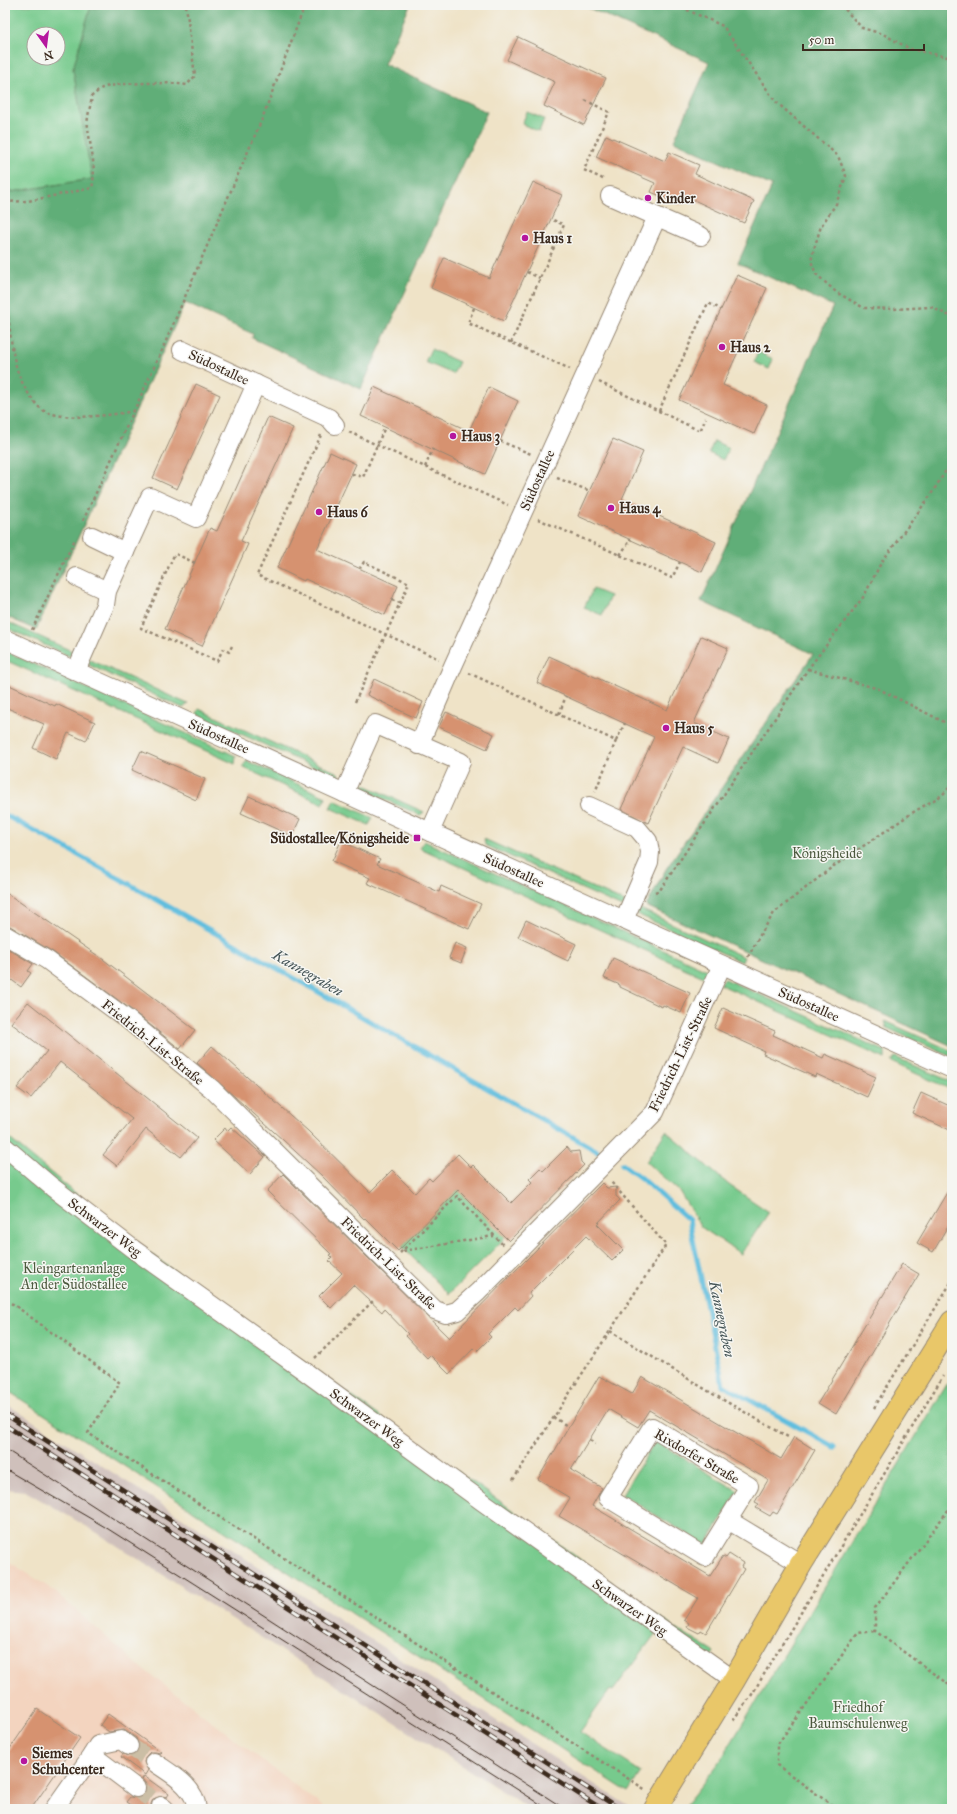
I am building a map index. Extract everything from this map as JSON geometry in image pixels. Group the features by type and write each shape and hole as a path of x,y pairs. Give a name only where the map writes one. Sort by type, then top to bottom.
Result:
{"main road":[{"path":"651,1800 734,1680 801,1564 952,1322"}],"street":[{"path":"611,190 657,217 701,236"},
{"name":"Südostallee","path":"419,745 453,666 657,217"},
{"name":"Südostallee","path":"182,350 256,384 332,422"},
{"name":"Südostallee","path":"76,671 105,605 107,590 150,497 196,518 256,384"},
{"path":"84,531 125,552"},
{"path":"77,577 107,590"},
{"name":"Südostallee","path":"5,639 952,1069"},
{"path":"344,793 375,724 419,745 461,762 430,832"},
{"path":"589,806 637,828 648,841 650,852 649,862 640,887 624,920"},
{"name":"Friedrich-List-Straße","path":"5,935 47,960 127,1019 212,1089 388,1265 435,1310 446,1314 458,1311 514,1257 655,1112 722,965"},
{"name":"Schwarzer Weg","path":"5,1147 52,1187 133,1249 303,1370 483,1502 734,1680"},
{"name":"Rixdorfer Straße","path":"652,1427 749,1486 728,1520 705,1558 608,1498 652,1427"},
{"path":"728,1520 801,1564"},
{"path":"54,1809 98,1745 121,1740 129,1746"},
{"path":"92,1755 136,1788"},
{"path":"154,1762 186,1785 197,1802 197,1809"}],"path":[{"path":"5,202 28,201 92,188 95,175 93,149 87,126 92,96 102,88 132,84 177,83 187,85 195,76 186,5"},
{"path":"32,630 84,531 134,411 262,119 305,5"},
{"path":"676,5 723,26 775,101 838,156 846,176 836,204 821,226 811,261 816,274 836,292 864,308 894,309 931,307 952,317"},
{"path":"841,5 862,28 884,34 910,49 952,58"},
{"path":"585,100 609,112 584,170 611,190"},
{"path":"511,343 564,225 551,219"},
{"path":"527,272 540,278"},
{"path":"5,299 18,371 22,384 41,409 54,415 69,416 109,415 134,411"},
{"path":"659,411 708,303 721,309"},
{"path":"332,422 257,575 616,741"},
{"path":"352,474 363,477 385,427"},
{"path":"500,441 590,491"},
{"path":"425,467 433,449"},
{"path":"640,887 651,893 660,890 808,669 864,596 881,564 930,496 952,461"},
{"path":"620,555 631,539"},
{"path":"194,563 176,554 174,555 141,628 217,661 223,649 229,652 232,646"},
{"path":"356,702 409,583 364,562 360,568"},
{"path":"392,600 400,603"},
{"path":"808,669 879,689 952,726"},
{"path":"559,714 566,696"},
{"path":"589,806 625,723"},
{"path":"748,957 774,914 832,868 912,812 942,795 952,785"},
{"path":"513,1480 666,1245 600,1169"},
{"path":"388,1265 457,1196 514,1257"},
{"path":"402,1251 494,1236"},
{"path":"303,1370 374,1300"},
{"path":"5,1302 13,1304 120,1383 88,1433 651,1800"},
{"path":"610,1331 713,1394 788,1437"},
{"path":"730,1726 751,1696 944,1374"},
{"path":"553,1417 569,1427"},
{"path":"590,1440 595,1444"},
{"path":"875,1631 875,1608 952,1505"},
{"path":"948,1510 952,1513"},
{"path":"836,1809 778,1765 777,1745 858,1633 875,1631 952,1686"}],"shaded area":[{"path":"5,1403 633,1809 530,1809 91,1529 25,1491 5,1489"},
{"path":"5,1559 53,1590 138,1665 326,1809 5,1809"}],"green space":[{"path":"5,5 107,5 90,9 73,69 92,179 5,193"},
{"path":"107,5 410,5 384,64 487,112 361,389 252,338 253,334 185,303 36,630 5,616 5,193 92,179 73,69 90,9"},
{"name":"Königsheide","path":"582,5 952,5 952,1046 646,906 666,869 813,654 701,601 833,306 738,263 772,186 674,141 709,62"},
{"path":"527,112 544,119 539,132 522,124"},
{"path":"431,349 459,362 453,374 425,362"},
{"path":"758,352 773,359 769,369 754,362"},
{"path":"714,441 729,448 723,460 709,453"},
{"path":"593,589 610,596 602,615 584,608"},
{"path":"5,621 74,652 69,656 5,627"},
{"path":"5,651 236,756 235,764 5,660"},
{"path":"88,659 188,704 183,708 89,665"},
{"path":"199,709 338,773 340,779 197,714"},
{"path":"247,761 326,797 323,804 242,767"},
{"path":"358,782 424,812 420,815 359,788"},
{"path":"334,800 373,818 369,825 330,808"},
{"path":"484,839 627,903 622,907 485,845"},
{"path":"424,841 709,971 708,979 420,848"},
{"path":"636,907 744,957 742,962 637,914"},
{"path":"725,979 885,1051 885,1059 719,984"},
{"path":"885,1021 952,1051 952,1057 887,1028"},
{"path":"895,1057 952,1082 952,1090 891,1062"},
{"path":"666,1131 729,1185 769,1212 741,1254 701,1227 679,1191 646,1162"},
{"name":"Kleingartenanlage An der Südostallee","path":"5,1135 142,1248 494,1497 673,1627 714,1652 704,1668 656,1633 613,1691 610,1690 580,1732 641,1772 628,1792 5,1389"},
{"path":"458,1190 506,1237 449,1294 402,1247"},
{"name":"Friedhof Baumschulenweg","path":"952,1376 952,1809 682,1809 719,1763"},
{"path":"655,1441 738,1491 706,1545 622,1495"}],"building":[{"path":"518,37 606,78 584,125 544,106 555,82 507,60"},
{"path":"606,135 665,161 669,152 699,165 695,174 754,201 744,223 685,196 681,205 651,192 655,183 596,157"},
{"name":"Haus 1","path":"533,182 562,195 504,321 431,288 444,258 489,278"},
{"name":"Haus 2","path":"737,275 767,288 723,385 767,405 754,434 679,400"},
{"path":"196,384 220,395 177,489 153,478"},
{"name":"Haus 3","path":"374,387 469,431 489,387 518,401 485,474 361,416"},
{"path":"268,417 293,428 241,541 248,544 202,646 165,629 210,528 217,531"},
{"name":"Haus 4","path":"613,439 643,452 622,499 716,542 702,572 578,516"},
{"name":"Haus 6","path":"330,452 356,464 317,549 398,586 385,615 277,568"},
{"name":"Haus 5","path":"701,636 728,648 694,723 729,739 718,763 683,747 648,823 621,809 654,737 537,683 549,656 667,710"},
{"path":"374,679 423,702 416,718 367,695"},
{"path":"5,683 55,706 56,704 95,722 86,741 68,733 56,759 33,748 44,724 5,707"},
{"path":"446,712 494,734 487,749 439,727"},
{"path":"141,751 205,779 196,800 132,770"},
{"path":"249,796 300,819 292,836 241,813"},
{"path":"341,841 380,859 377,864 439,892 441,886 481,904 469,929 367,883 370,878 332,861"},
{"path":"5,892 104,960 195,1030 180,1049 133,1011 53,952 10,926 5,925"},
{"path":"526,920 576,944 568,961 518,937"},
{"path":"455,943 467,948 461,963 449,958"},
{"path":"5,947 33,964 28,971 31,973 21,987 5,975"},
{"path":"613,958 690,993 681,1013 663,1005 662,1007 604,978"},
{"path":"28,1002 197,1138 181,1157 146,1129 117,1166 103,1155 132,1119 60,1062 31,1098 17,1088 47,1051 11,1023"},
{"path":"723,1008 775,1031 773,1035 823,1058 825,1054 876,1077 867,1097 816,1074 815,1077 763,1054 764,1051 714,1028"},
{"path":"212,1046 308,1131 370,1192 392,1170 415,1193 429,1178 432,1181 458,1154 471,1167 473,1165 511,1203 532,1182 529,1179 540,1168 543,1171 567,1147 571,1152 579,1151 581,1162 584,1165 509,1241 458,1190 398,1251 321,1175 197,1063"},
{"path":"921,1093 952,1107 952,1131 912,1113"},
{"path":"231,1127 265,1157 250,1174 213,1140 225,1128 227,1131"},
{"path":"283,1174 449,1338 602,1183 607,1188 616,1187 616,1196 620,1200 597,1224 623,1250 612,1261 586,1236 529,1293 531,1296 518,1310 515,1307 488,1334 491,1337 477,1351 474,1348 449,1374 430,1355 427,1358 406,1336 408,1334 384,1309 382,1312 353,1285 331,1308 319,1296 342,1273 329,1261 332,1258 329,1255 331,1254 267,1191"},
{"path":"952,1184 952,1220 933,1252 917,1243"},
{"path":"902,1264 919,1274 836,1414 818,1403"},
{"path":"599,1376 632,1394 642,1377 781,1459 794,1437 815,1450 777,1514 773,1512 770,1516 756,1508 759,1504 755,1502 768,1480 649,1410 638,1427 608,1409 571,1470 602,1488 592,1506 710,1576 723,1556 726,1558 729,1554 743,1563 741,1567 744,1569 706,1633 701,1630 699,1633 687,1627 689,1623 684,1620 698,1598 559,1516 570,1498 538,1479"},
{"path":"37,1709 80,1738 31,1809 5,1809 5,1756"},
{"path":"108,1714 161,1752 150,1752 146,1756 144,1762 148,1770 145,1775 121,1757 123,1754 128,1756 137,1753 139,1747 136,1738 124,1730 109,1732 100,1725"},
{"path":"144,1776 169,1794 167,1797 162,1796 153,1799 151,1809 136,1809 126,1802 130,1797 140,1798 145,1794 146,1784 142,1779"}],"waterway":[{"name":"Kannegraben","path":"5,815 66,848 599,1152"},
{"name":"Kannegraben","path":"622,1164 646,1182 689,1220 723,1385 834,1447"}],"tunnel":[{"path":"129,1746 154,1762"},
{"path":"136,1788 161,1806"}],"tram line":[{"path":"5,1449 565,1809"},
{"path":"5,1469 105,1527 548,1809"}],"railway":[{"path":"5,1414 620,1809"},
{"path":"5,1425 602,1809"}],"place":[{"name":"Kinder","path":"648,198"},
{"name":"Haus 1","path":"525,238"},
{"name":"Haus 2","path":"722,347"},
{"name":"Haus 3","path":"453,436"},
{"name":"Haus 4","path":"611,508"},
{"name":"Haus 6","path":"319,512"},
{"name":"Haus 5","path":"666,728"},
{"name":"Südostallee/Königsheide","path":"417,838"},
{"name":"Siemes Schuhcenter","path":"24,1761"}]}
